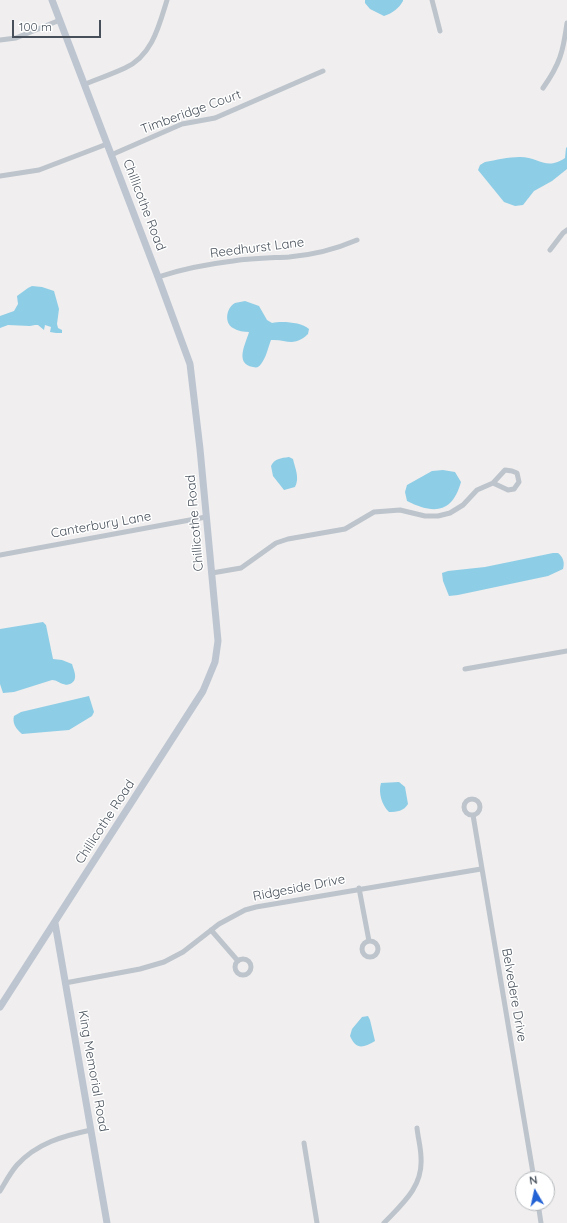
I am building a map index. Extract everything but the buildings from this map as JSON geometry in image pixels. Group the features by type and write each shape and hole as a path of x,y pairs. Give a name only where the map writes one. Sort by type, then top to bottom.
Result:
{"street":[{"name":"Chillicothe Road","path":"0,1007 203,691 215,662 218,641 195,397 190,364 52,0"},
{"path":"85,84 126,68 137,61 147,51 156,35 167,0"},
{"path":"432,0 440,31"},
{"path":"0,40 16,38 60,20"},
{"path":"543,88 553,74 563,51 567,23"},
{"name":"Timberidge Court","path":"111,154 182,124 215,118 323,71"},
{"path":"0,176 39,170 107,144"},
{"path":"550,250 567,230"},
{"name":"Reedhurst Lane","path":"158,277 176,271 234,260 291,257 336,248 357,240"},
{"path":"212,573 241,568 276,543 288,539 345,529 374,512 400,510 425,516 438,516 450,513 462,505 477,490 493,483 505,470 517,473 518,482 514,489 508,490 493,483"},
{"name":"Canterbury Lane","path":"0,555 206,517"},
{"path":"465,669 567,651"},
{"name":"Belvedere Drive","path":"473,815 533,1171"},
{"name":"Ridgeside Drive","path":"65,983 140,969 158,964 183,952 211,930 234,915 256,907 359,888 481,869"},
{"path":"359,888 369,941"},
{"name":"King Memorial Road","path":"55,923 107,1223"},
{"path":"211,930 238,961"},
{"path":"384,1223 413,1192 419,1178 422,1159 417,1128"},
{"path":"0,1191 16,1166 41,1146 62,1137 91,1130"},
{"path":"304,1143 317,1223"},
{"path":"539,1211 541,1223"}],"water":[{"path":"365,0 403,1 395,10 384,16 370,9 365,3"},
{"path":"567,147 567,169 552,181 534,191 523,205 515,206 504,202 478,170 480,165 485,162 520,157 547,163 558,162 565,158"},
{"path":"32,286 42,287 54,291 59,309 57,324 58,328 62,330 62,333 50,332 51,327 45,325 44,330 38,325 8,325 0,328 0,316 14,311 18,304 17,296"},
{"path":"245,301 259,306 267,320 272,323 296,323 309,329 308,334 294,342 271,340 264,359 259,366 253,367 247,365 244,362 243,352 249,332 233,328 228,323 227,319 228,312 232,305"},
{"path":"289,457 293,459 297,473 297,480 295,487 284,490 273,476 271,466 276,460"},
{"path":"443,470 455,472 461,482 457,493 447,506 433,509 425,508 407,501 405,492 407,485 432,471"},
{"path":"558,553 561,556 564,566 563,569 548,576 449,596 443,581 442,573 448,571 485,567"},
{"path":"43,622 46,625 53,659 62,660 72,664 75,675 73,682 66,685 52,680 14,692 3,693 0,684 0,629"},
{"path":"89,696 94,712 92,716 69,730 22,734 16,728 14,723 14,716 21,712"},
{"path":"399,782 405,787 408,804 400,811 389,812 381,799 381,783"},
{"path":"368,1016 375,1041 367,1045 357,1046 352,1041 350,1036 352,1029 362,1017"}]}
